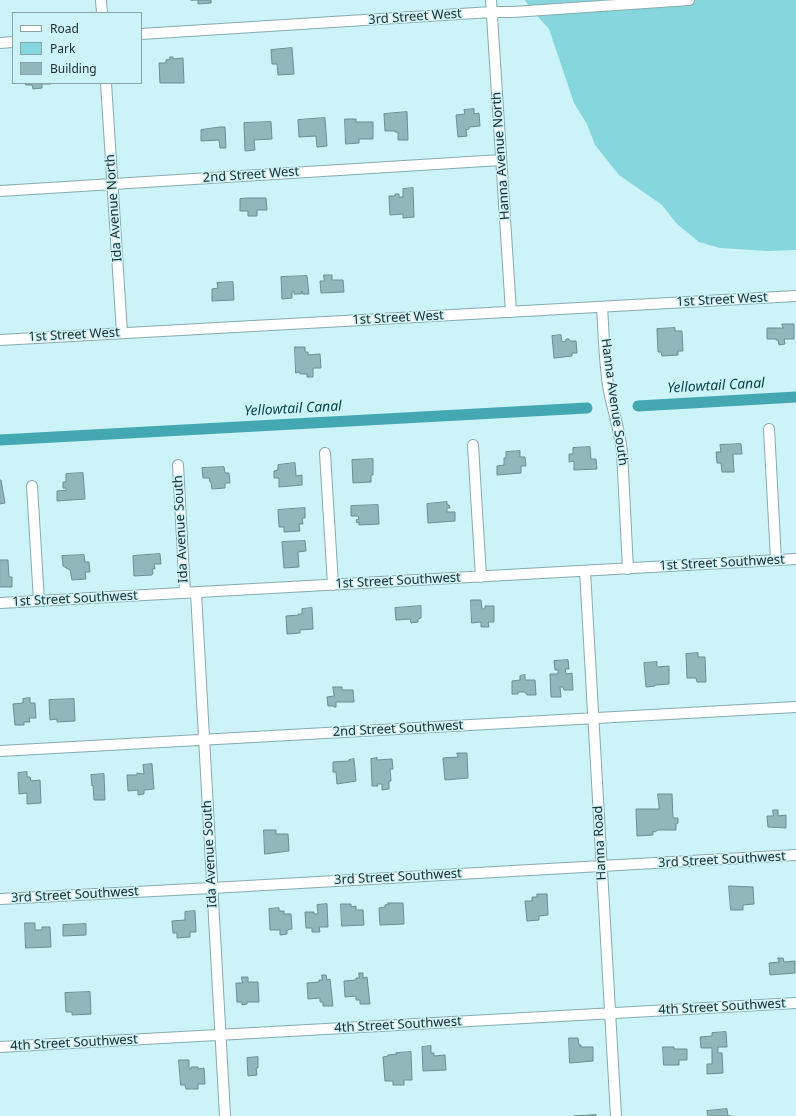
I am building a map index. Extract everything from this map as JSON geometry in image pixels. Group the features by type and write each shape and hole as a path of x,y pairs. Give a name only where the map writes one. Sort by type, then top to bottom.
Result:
{"street":[{"path":"101,0 102,12"},
{"name":"Hanna Avenue North","path":"491,0 511,312"},
{"name":"3rd Street West","path":"142,34 689,0"},
{"path":"0,43 12,42"},
{"name":"Ida Avenue North","path":"106,84 122,333"},
{"name":"2nd Street West","path":"0,191 502,160"},
{"name":"1st Street West","path":"0,340 796,296"},
{"name":"Hanna Avenue South","path":"602,307 609,390 621,439 628,569"},
{"path":"769,429 776,560"},
{"path":"473,445 481,577"},
{"path":"325,453 333,585"},
{"name":"Ida Avenue South","path":"178,465 185,593"},
{"path":"32,486 38,601"},
{"name":"1st Street Southwest","path":"0,603 796,559"},
{"name":"Hanna Road","path":"585,571 616,1116"},
{"name":"Ida Avenue South","path":"196,592 225,1116"},
{"name":"2nd Street Southwest","path":"0,751 796,707"},
{"name":"3rd Street Southwest","path":"0,899 602,867 796,855"},
{"name":"4th Street Southwest","path":"0,1047 796,1003"}],"green space":[{"path":"525,0 796,0 796,250 768,251 720,248 699,242 676,223 662,205 619,175 595,145 587,124 574,103 549,29 530,8"}],"building":[{"path":"198,0 211,0 211,3 198,4"},
{"path":"292,48 294,74 278,75 277,64 272,64 271,50"},
{"path":"170,57 173,57 173,59 183,58 184,83 160,83 159,63 166,63 166,60 170,59"},
{"path":"42,84 42,88 33,89 32,85 26,85"},
{"path":"474,109 474,114 479,113 480,126 469,127 469,129 466,130 467,136 458,137 456,115 465,114 464,110"},
{"path":"407,112 408,140 398,140 398,132 385,131 384,114"},
{"path":"325,118 327,146 317,147 316,136 299,137 298,120"},
{"path":"345,119 356,119 356,122 373,122 373,139 359,139 359,143 346,144"},
{"path":"271,122 272,139 254,140 255,150 245,151 244,123"},
{"path":"225,127 226,148 220,148 219,140 201,141 201,130"},
{"path":"413,188 414,217 403,218 403,214 390,215 389,196 399,194 399,197 403,197 403,189"},
{"path":"266,198 267,210 257,210 257,216 248,216 248,211 240,211 240,199"},
{"path":"324,275 332,275 332,280 343,280 344,292 321,293 320,281 324,281"},
{"path":"307,276 309,294 302,294 302,291 301,294 294,294 294,291 292,292 292,298 282,299 281,277"},
{"path":"233,282 234,300 212,301 212,289 218,288 217,283"},
{"path":"782,324 794,324 794,339 784,339 785,344 779,345 778,340 776,339 767,339 767,328 783,328"},
{"path":"675,328 675,331 682,331 683,351 678,351 678,355 662,356 661,352 658,352 657,329"},
{"path":"561,335 562,342 566,341 566,339 576,341 577,353 572,353 572,356 554,358 552,336"},
{"path":"295,347 305,347 305,352 308,352 308,355 320,354 321,368 313,368 313,377 307,377 307,374 300,374 300,372 296,373"},
{"path":"741,444 742,454 733,454 734,472 722,472 721,463 717,463 716,452 721,452 720,445"},
{"path":"590,447 591,459 596,459 597,469 574,470 574,461 569,462 569,454 573,454 573,448"},
{"path":"520,451 520,457 525,457 526,466 521,466 521,473 497,475 497,466 504,465 506,452"},
{"path":"373,459 373,475 371,475 371,482 353,483 352,460"},
{"path":"295,463 296,476 302,475 302,485 279,487 279,478 274,478 274,471 278,470 278,465"},
{"path":"224,467 225,473 229,473 230,483 225,483 225,488 212,489 209,478 203,478 202,468"},
{"path":"83,473 85,499 57,501 57,491 67,490 66,488 63,488 63,482 66,482 66,474"},
{"path":"0,480 5,503 0,504"},
{"path":"447,502 447,505 449,505 450,508 447,508 447,512 455,512 455,521 428,523 427,504"},
{"path":"378,505 379,524 359,525 359,522 357,523 356,520 359,519 358,516 351,516 351,506"},
{"path":"305,508 305,518 302,518 303,524 299,524 300,531 284,532 284,527 279,527 278,510"},
{"path":"305,541 306,551 298,552 299,567 284,568 282,542"},
{"path":"160,554 161,564 154,564 155,569 152,569 152,575 134,576 133,556"},
{"path":"84,555 85,562 89,562 90,572 85,572 86,579 72,580 70,570 63,566 62,556"},
{"path":"0,560 8,560 9,577 12,577 12,587 0,587"},
{"path":"471,600 481,600 482,609 485,609 485,606 494,606 494,622 488,622 489,627 481,627 481,622 472,623"},
{"path":"421,606 421,618 418,619 418,622 411,623 410,619 396,620 395,608"},
{"path":"312,608 313,629 300,630 300,633 287,634 286,616 299,615 298,614 302,614 302,609"},
{"path":"698,653 698,657 705,657 706,682 697,682 696,678 687,678 686,654"},
{"path":"568,660 569,669 565,669 566,674 572,673 573,690 564,690 563,687 560,687 561,697 551,697 550,674 558,674 558,670 555,670 554,661"},
{"path":"657,662 657,667 669,666 669,684 646,687 644,663"},
{"path":"525,675 525,680 535,680 536,695 527,695 525,692 512,694 512,681 520,680 520,676"},
{"path":"333,687 342,687 342,690 353,690 354,702 336,702 336,707 328,706 327,697 334,696"},
{"path":"30,698 30,703 35,703 36,718 29,718 30,722 24,722 24,725 15,725 13,704 23,703 23,699"},
{"path":"74,699 75,721 57,722 57,719 50,720 49,700"},
{"path":"457,753 467,753 468,778 445,780 443,758 458,757"},
{"path":"377,758 377,760 392,759 393,769 390,769 391,781 389,781 389,789 382,790 382,784 372,786 371,759"},
{"path":"354,759 356,781 337,784 336,772 333,772 333,762 349,761"},
{"path":"152,764 154,789 144,790 144,794 138,795 138,790 128,791 127,775 137,775 137,773 144,774 143,765"},
{"path":"27,772 27,777 30,777 31,781 40,780 41,803 27,804 27,793 19,794 18,773"},
{"path":"104,774 105,800 94,800 91,775"},
{"path":"658,794 672,794 673,818 678,818 676,830 658,830 655,832 653,831 653,835 637,836 636,809 659,809"},
{"path":"773,810 778,810 778,816 786,815 786,828 768,827 767,816 773,816"},
{"path":"264,830 276,830 276,834 288,834 289,851 265,854"},
{"path":"729,886 753,887 754,904 743,905 743,910 731,910"},
{"path":"537,894 547,894 548,915 539,916 539,920 527,921 525,901 532,901 532,897 537,897"},
{"path":"388,903 403,903 404,924 380,925 379,908 385,907 385,905 389,904"},
{"path":"327,904 328,927 319,927 320,932 312,932 312,928 306,928 305,912 314,912 314,914 318,914 317,905"},
{"path":"341,904 351,904 351,907 356,906 356,910 363,910 364,925 342,926"},
{"path":"279,908 279,911 284,911 284,914 291,914 292,929 287,930 287,934 280,935 280,930 270,930 269,909"},
{"path":"195,911 196,932 190,932 190,937 177,938 177,933 173,933 172,921 185,920 185,912"},
{"path":"25,923 35,923 35,930 42,930 42,927 50,927 51,947 26,948"},
{"path":"86,924 86,935 63,936 63,925"},
{"path":"778,958 783,958 784,962 795,961 795,973 770,975 769,963 779,962"},
{"path":"359,973 363,973 363,978 367,977 370,1004 360,1004 360,1000 356,1000 356,996 345,997 344,981 356,980 356,978 359,978"},
{"path":"322,975 326,975 327,980 330,979 333,1006 323,1006 323,1002 320,1002 320,998 308,999 307,983 319,982 319,980 322,980"},
{"path":"242,977 248,977 248,982 258,982 259,1002 247,1002 247,1004 242,1005 242,1002 237,1002 236,983 242,983"},
{"path":"90,992 91,1014 72,1015 72,1012 66,1012 65,993"},
{"path":"726,1032 727,1047 718,1047 718,1053 722,1053 723,1073 707,1074 707,1064 712,1064 712,1048 701,1048 700,1037 712,1036 712,1033"},
{"path":"569,1038 578,1038 579,1045 581,1045 581,1047 593,1047 593,1061 570,1063"},
{"path":"431,1046 431,1053 434,1053 434,1056 445,1055 446,1070 423,1071 422,1047"},
{"path":"663,1047 687,1049 687,1060 679,1060 679,1065 664,1065"},
{"path":"411,1052 412,1080 404,1080 404,1085 393,1085 393,1081 385,1081 383,1057 397,1054 396,1053"},
{"path":"258,1057 258,1068 256,1068 257,1075 248,1076 247,1058"},
{"path":"179,1060 189,1060 189,1069 191,1069 191,1067 198,1067 198,1069 204,1068 205,1084 198,1084 198,1089 186,1089 185,1085 181,1085"},
{"path":"727,1109 728,1116 708,1116 707,1111"},
{"path":"596,1115 596,1116 574,1116"}],"waterway":[{"name":"Yellowtail Canal","path":"638,406 796,397"},
{"name":"Yellowtail Canal","path":"0,440 587,408"}]}
